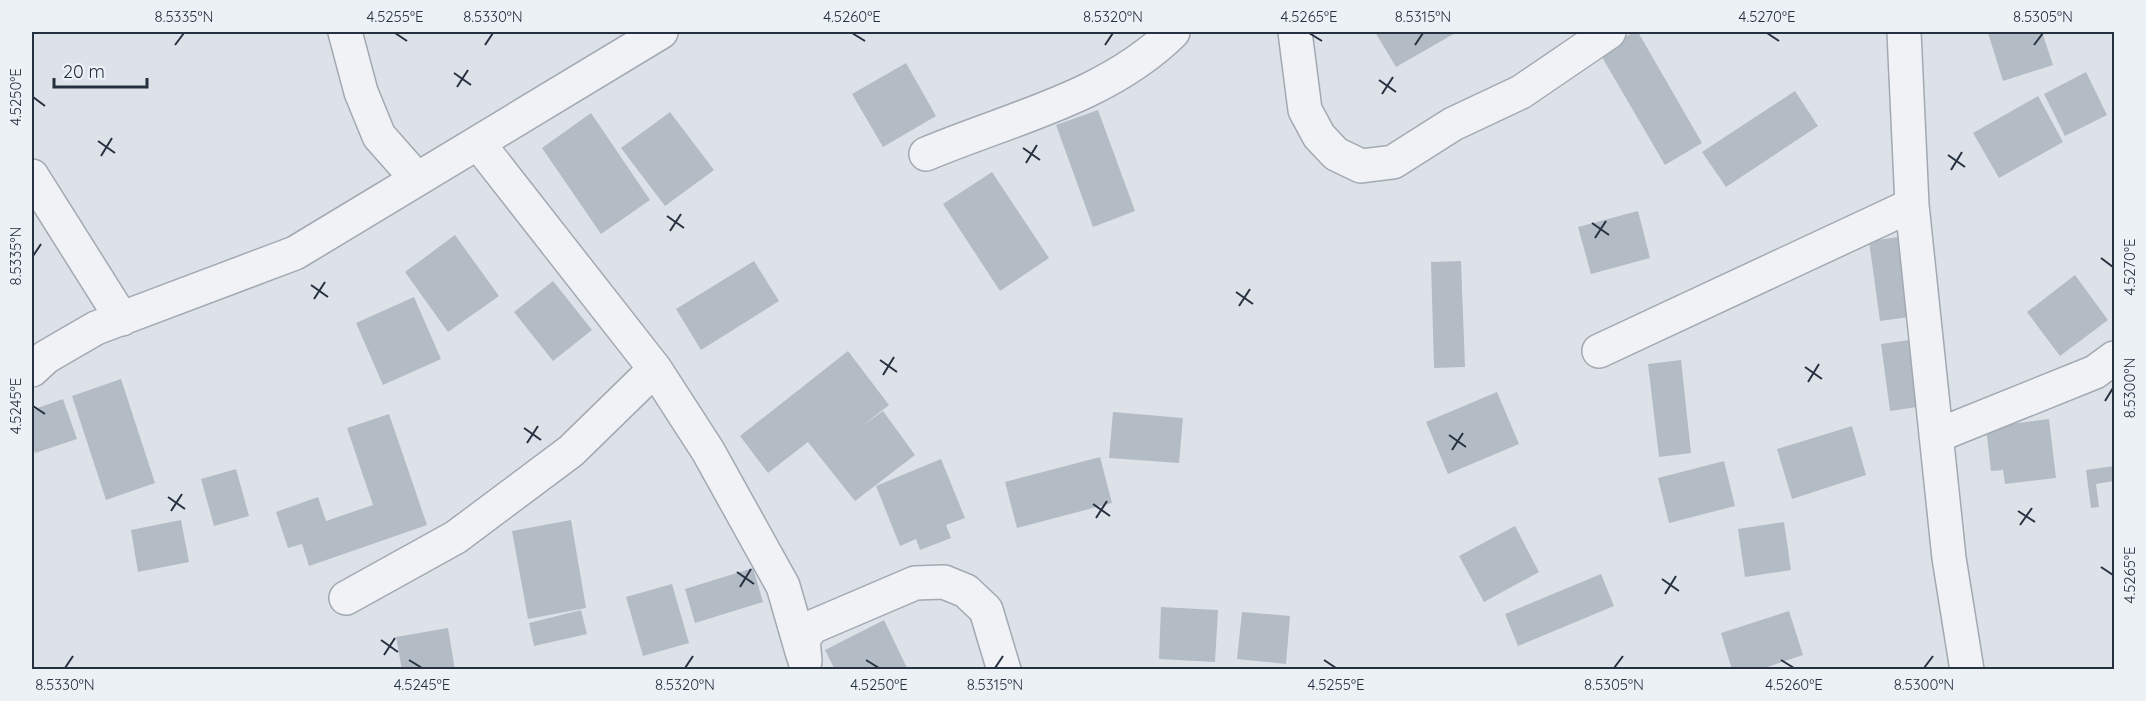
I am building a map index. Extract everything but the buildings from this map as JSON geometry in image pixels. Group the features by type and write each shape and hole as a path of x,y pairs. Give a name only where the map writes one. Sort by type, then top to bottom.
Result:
{"street":[{"path":"345,32 361,92 379,136 417,179"},
{"path":"32,370 46,357 96,328 294,254 661,32"},
{"path":"927,153 1014,121 1117,74 1173,32"},
{"path":"1295,32 1305,110 1319,136 1336,154 1361,166 1393,162 1453,124 1521,93 1610,32"},
{"path":"1904,32 1912,204 1949,558 1967,669"},
{"path":"478,143 655,369 708,451 783,586 806,662"},
{"path":"32,176 122,320"},
{"path":"1599,351 1912,204"},
{"path":"1936,436 2096,372 2115,358"},
{"path":"346,598 456,537 571,451 655,369"},
{"path":"806,662 803,639 812,627 831,617 878,601 915,583 944,582 966,591 986,610 1004,669"}]}
